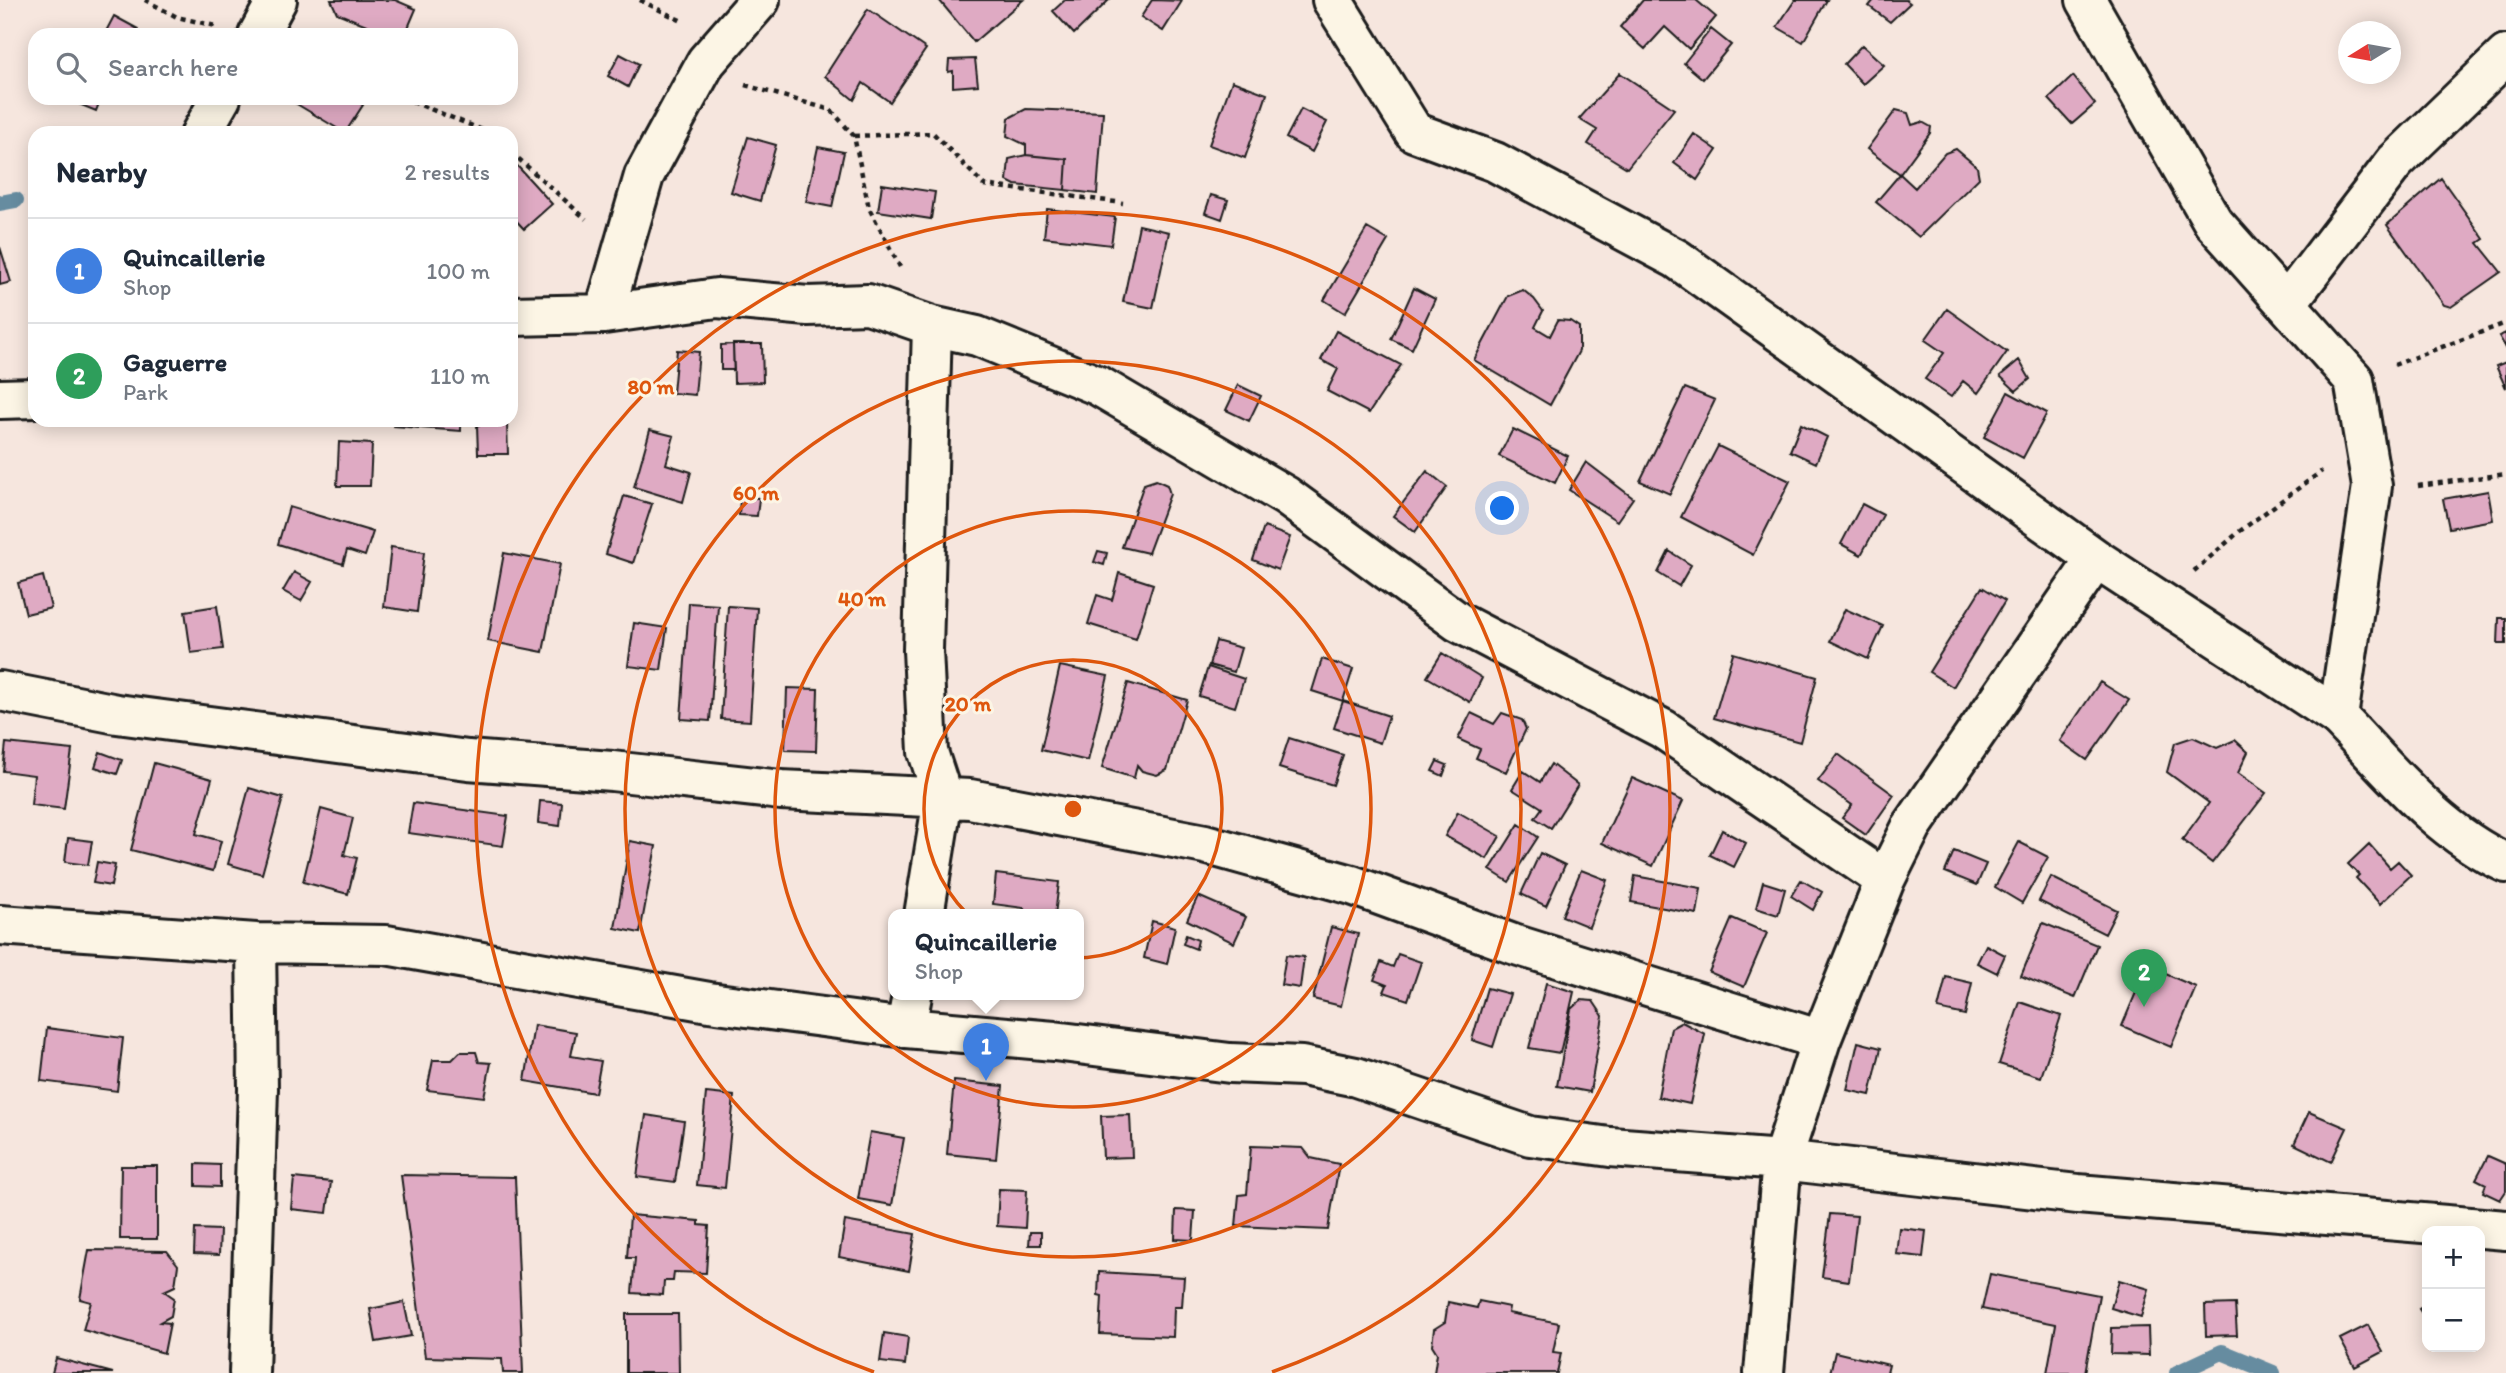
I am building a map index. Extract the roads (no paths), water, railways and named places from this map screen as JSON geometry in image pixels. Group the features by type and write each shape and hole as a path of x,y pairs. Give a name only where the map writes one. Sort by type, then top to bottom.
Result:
{"street":[{"path":"248,28 277,0"},
{"path":"604,314 644,176 706,62 760,0"},
{"path":"1332,0 1414,132 1495,162 1677,259 2096,559 2338,717 2420,802 2477,850 2506,863"},
{"path":"2086,0 2213,222 2354,380 2372,486 2338,717"},
{"path":"2287,303 2395,162 2506,55"},
{"path":"205,126 217,105"},
{"path":"518,316 604,314 717,298 808,306 868,304 932,326 977,336 1099,386 1286,496 1458,622 1663,729 1885,880"},
{"path":"925,909 943,799 928,752 923,650 932,326"},
{"path":"0,399 28,398"},
{"path":"1764,1373 1782,1160 1821,1040 1885,880 1912,826 2096,559"},
{"path":"0,691 117,714 468,760 612,771 781,790 970,799 1205,844 1352,885 1513,944 1821,1040"},
{"path":"0,925 256,943 386,945 709,1002 909,1012 1054,1041 1230,1063 1303,1066 1356,1077 1530,1136 1610,1147 1782,1160 2078,1194 2506,1230"},
{"path":"249,1373 258,1090 256,943"}],"waterway":[{"path":"0,203 16,200"},
{"path":"2177,1373 2222,1352 2273,1373"}],"place":[{"name":"Gaguerre","path":"2144,1007"},
{"name":"Quincaillerie","path":"986,1081"}]}
